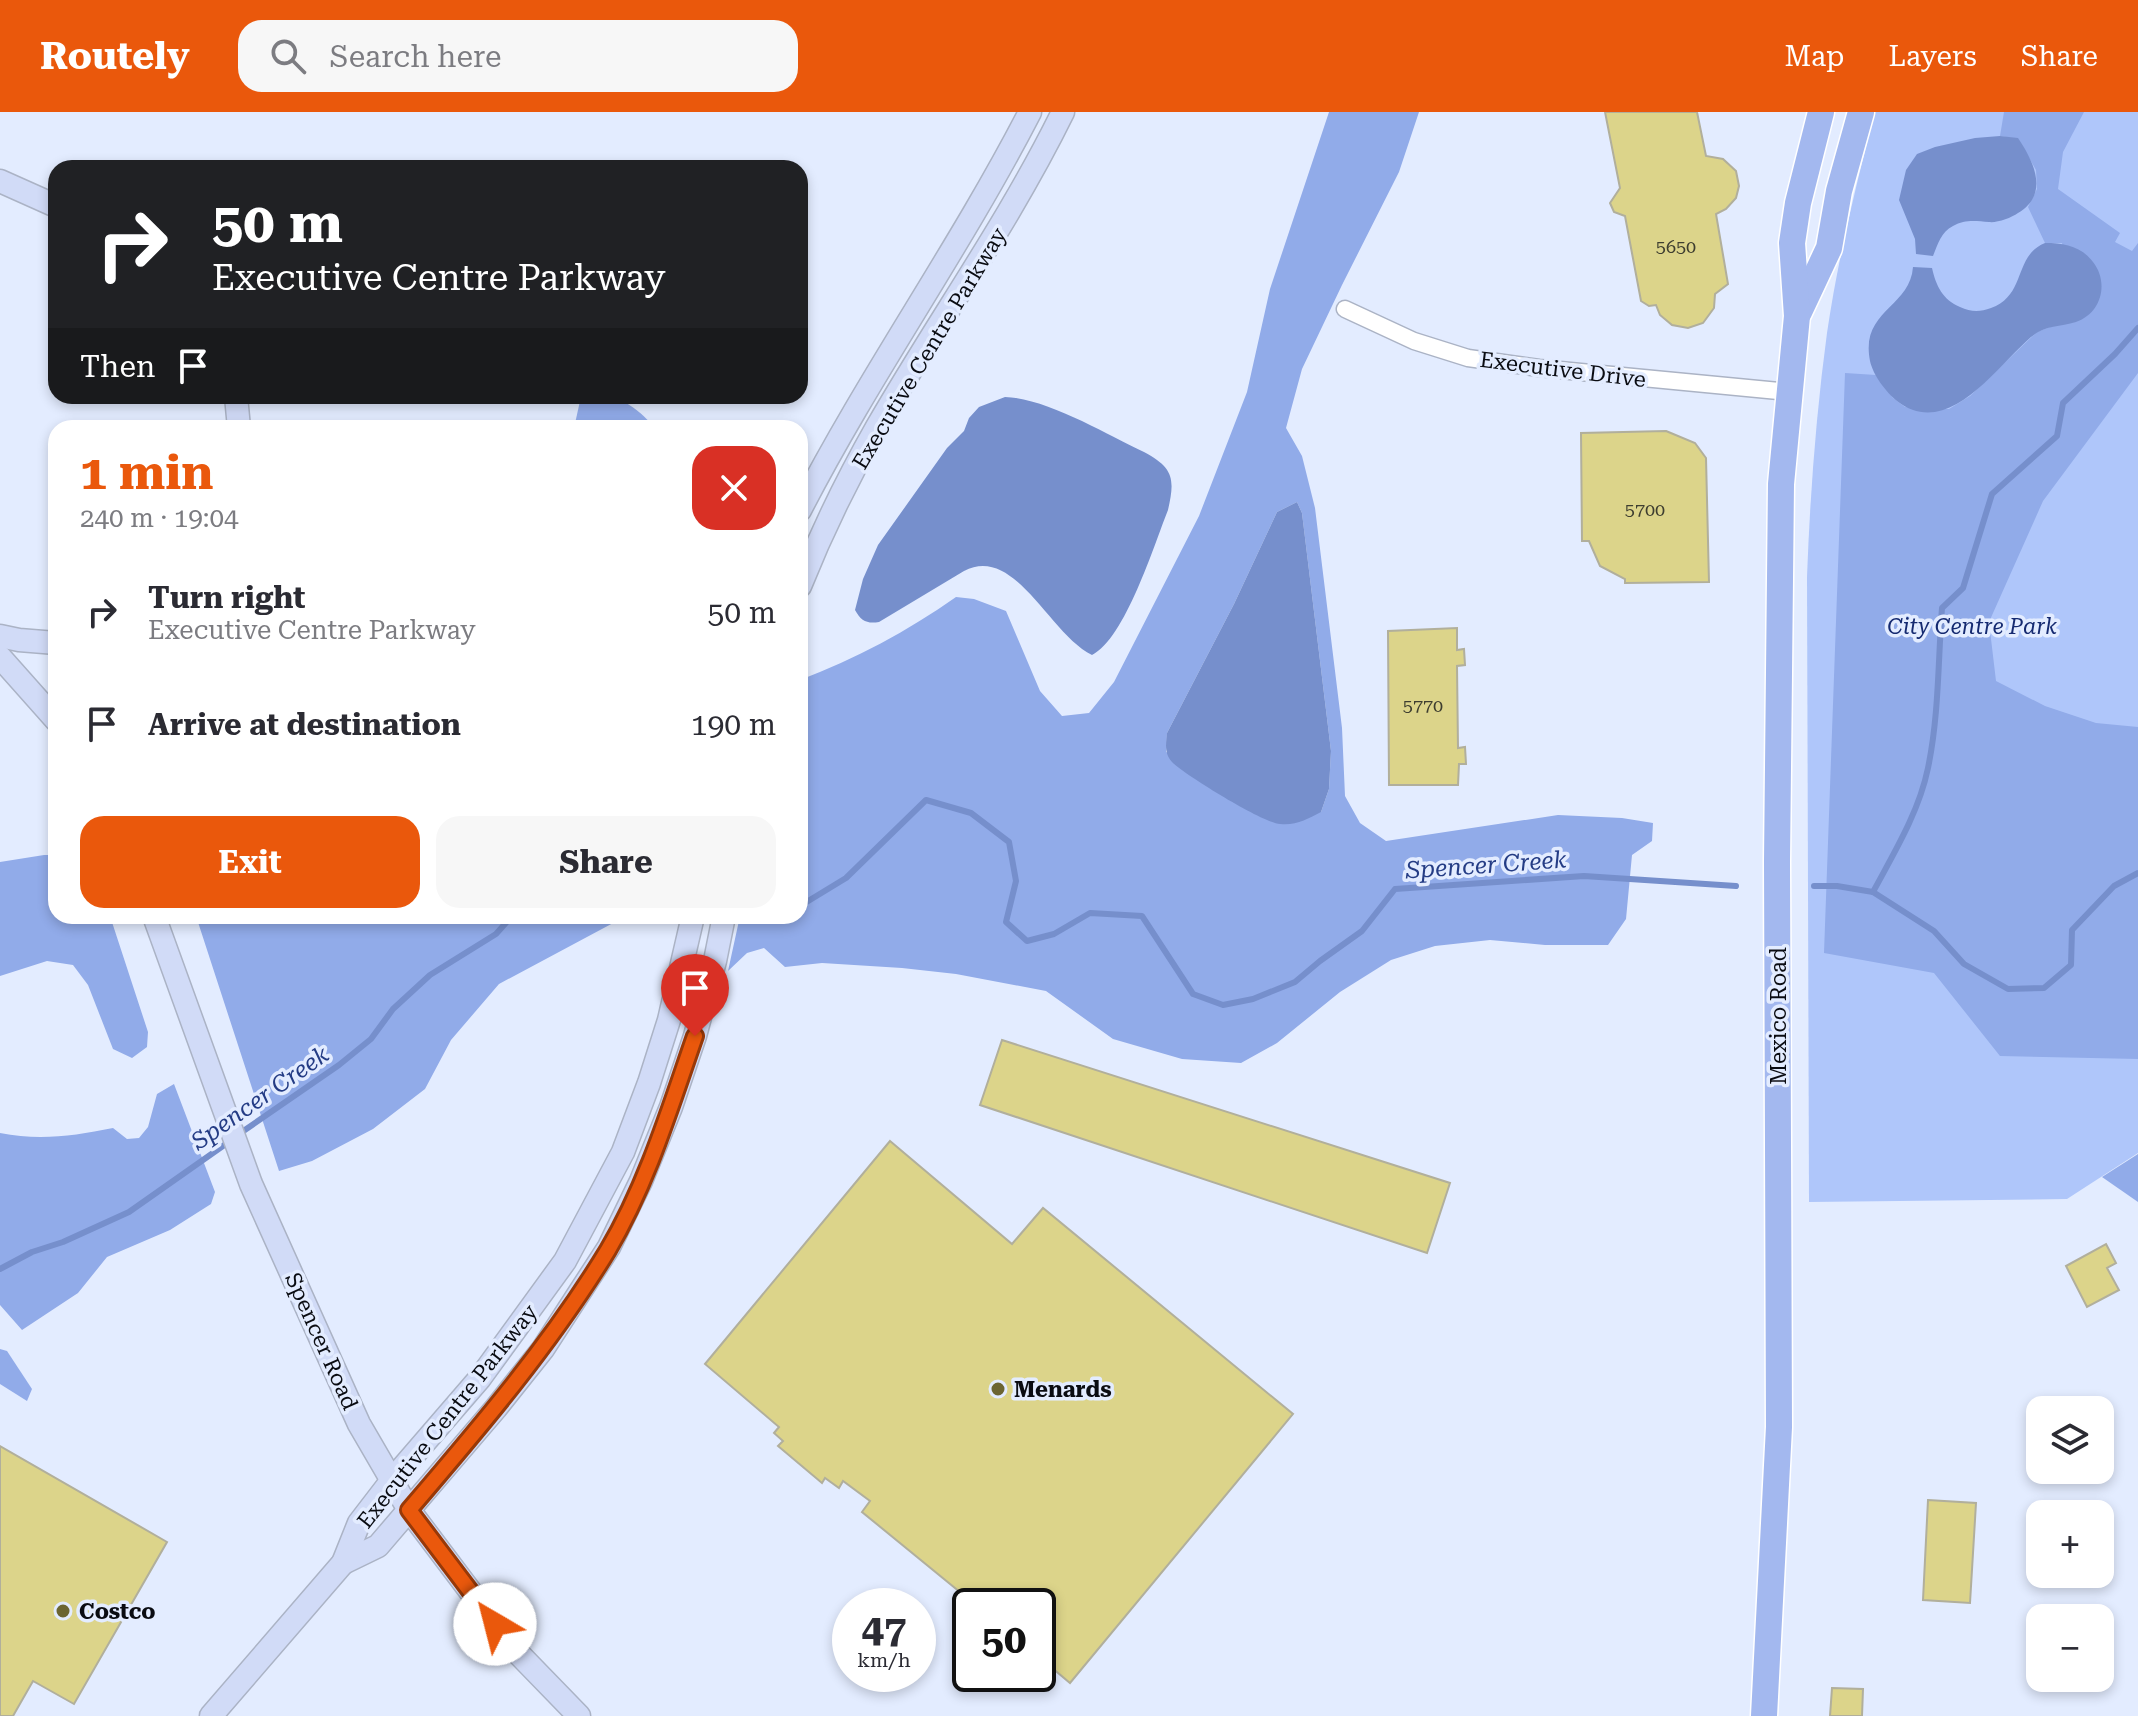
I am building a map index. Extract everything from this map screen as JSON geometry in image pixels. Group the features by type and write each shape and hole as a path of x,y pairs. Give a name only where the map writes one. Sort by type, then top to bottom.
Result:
{"main road":[{"name":"Mexico Road","path":"1764,1716 1779,1427 1777,862 1781,484 1797,316 1792,243 1798,203 1821,112"},
{"name":"Mexico Road","path":"1797,316 1829,248 1839,191 1861,112"}],"street":[{"name":"Executive Centre Parkway","path":"808,496 879,369 974,215 1030,112"},
{"name":"Executive Centre Parkway","path":"808,567 877,426 1006,220 1063,112"},
{"path":"0,181 48,202"},
{"name":"Executive Drive","path":"1345,309 1414,341 1468,358 1539,368 1789,392"},
{"path":"0,636 48,642"},
{"path":"0,657 48,694"},
{"name":"Spencer Road","path":"157,924 251,1184 359,1424 409,1510 513,1648 579,1716"},
{"name":"Executive Centre Parkway","path":"211,1716 343,1563 359,1523 480,1378 565,1261 623,1152 639,1111 669,1020 691,924"},
{"name":"Executive Centre Parkway","path":"343,1563 378,1546 409,1510 543,1349 609,1247 641,1181 671,1107 695,1036 722,924"}],"green space":[{"path":"1329,112 1419,112 1399,172 1302,369 1286,428 1302,456 1315,508 1342,728 1345,796 1360,823 1386,841 1558,815 1653,823 1652,841 1632,855 1626,919 1608,945 1545,945 1490,940 1435,946 1391,960 1340,992 1277,1043 1241,1063 1182,1059 1113,1039 1046,991 956,974 822,963 785,967 764,948 747,953 728,971 738,924 808,924 808,677 881,643 956,597 974,599 1006,611 1040,691 1062,716 1089,713 1114,682 1199,516 1247,392 1270,289","holes":["1297,502 1302,513 1331,751 1329,789 1321,812 1166,752 1167,733 1234,604 1277,512"]},
{"name":"City Centre Park","path":"1875,112 2138,112 2138,1153 2067,1199 1809,1202 1807,577 1810,516 1831,305"},
{"path":"2004,112 2084,112 2063,152 2058,189 2120,233 2115,242 2132,251 2138,243 2138,373 2043,501 1989,622 1996,681 2045,706 2096,723 2138,727 2138,1059 2000,1056 1934,973 1824,953 1845,373 1876,375 1893,398 1905,407 1949,409 1970,396 2037,332 2078,321 2062,243 2045,243 2028,207 2037,189 2036,170 2018,139 2000,136"},
{"path":"579,404 626,404 647,420 576,420"},
{"path":"48,855 48,924 113,924 148,1032 147,1047 132,1058 113,1049 88,985 73,965 47,961 0,976 0,862"},
{"path":"199,924 611,924 499,984 451,1040 425,1089 373,1129 312,1161 279,1171"},
{"path":"174,1084 215,1192 211,1204 170,1230 107,1257 78,1293 22,1330 0,1305 0,1133 29,1137 56,1136 113,1128 127,1139 139,1138 148,1127 157,1094"},
{"path":"2138,1154 2138,1202 2102,1177"},
{"path":"0,1349 7,1351 32,1389 27,1401 0,1384"}],"shaded area":[{"path":"1975,138 2018,138 2034,168 2036,188 2028,206 2000,221 1957,224 1943,235 1933,256 1916,254 1915,239 1899,200 1906,170 1917,154"},
{"path":"2045,243 2072,246 2093,262 2102,287 2092,312 2076,322 2036,333 1987,381 1953,406 1935,412 1916,411 1897,401 1874,372 1869,344 1878,320 1904,292 1913,267 1932,268 1941,292 1954,304 1968,310 1983,310 2002,302 2010,294 2028,257"},
{"path":"1005,397 1039,403 1076,418 1154,458 1170,475 1168,510 1137,590 1116,631 1092,655 1076,644 1016,580 999,570 982,566 964,571 879,622 865,621 855,610 863,579 878,545 947,448 964,431 969,418 979,407"},
{"path":"1297,502 1302,513 1331,751 1329,789 1321,812 1291,824 1280,824 1224,798 1192,777 1172,762 1166,745 1167,733 1234,604 1277,512"}],"building":[{"path":"1605,112 1697,112 1706,156 1723,159 1736,171 1739,186 1736,198 1716,214 1728,284 1715,294 1714,308 1703,323 1688,328 1672,325 1660,315 1656,305 1649,306 1641,301 1625,216 1614,212 1610,203 1620,188"},
{"path":"1666,431 1695,443 1706,458 1709,582 1625,583 1625,579 1600,566 1589,541 1582,541 1581,433"},
{"path":"1457,628 1457,650 1464,649 1465,665 1457,666 1458,748 1465,747 1466,764 1459,764 1458,785 1389,785 1388,631"},
{"path":"1002,1040 1450,1183 1427,1253 980,1105"},
{"name":"Menards","path":"890,1141 1012,1244 1043,1208 1293,1414 1070,1683 1056,1671 1056,1588 955,1588 862,1512 870,1501 843,1481 839,1488 825,1478 822,1483 778,1446 783,1441 774,1433 779,1427 705,1364"},
{"path":"2106,1244 2116,1263 2107,1268 2119,1290 2087,1307 2066,1266"},
{"name":"Costco","path":"0,1446 167,1542 74,1704 33,1681 13,1716 0,1716"},
{"path":"1928,1500 1976,1503 1970,1603 1923,1600"},
{"path":"1832,1688 1863,1689 1862,1716 1830,1716"}],"waterway":[{"path":"1873,892 1905,832 1924,784 1934,728 1942,608 1963,588 1992,494 2057,436 2063,403 2138,328"},
{"name":"Spencer Creek","path":"808,901 846,878 926,800 971,813 1009,842 1016,881 1006,922 1027,941 1054,934 1090,913 1142,916 1193,994 1223,1005 1253,999 1295,982 1362,931 1395,889 1584,876 1736,886"},
{"name":"Spencer Creek","path":"1814,886 1873,892 1934,931 1964,964 2008,989 2044,988 2071,965 2072,930 2114,886 2138,873"},
{"name":"Spencer Creek","path":"239,1134 339,1065 371,1039 393,1009 430,975 496,934 505,924"},
{"name":"Spencer Creek","path":"0,1269 32,1252 63,1242 129,1212 230,1141"}],"place":[{"name":"Menards","path":"998,1389"},
{"name":"Costco","path":"63,1611"}],"route":[{"path":"495,1624 409,1510 543,1349 609,1247 641,1181 695,1036"}]}
